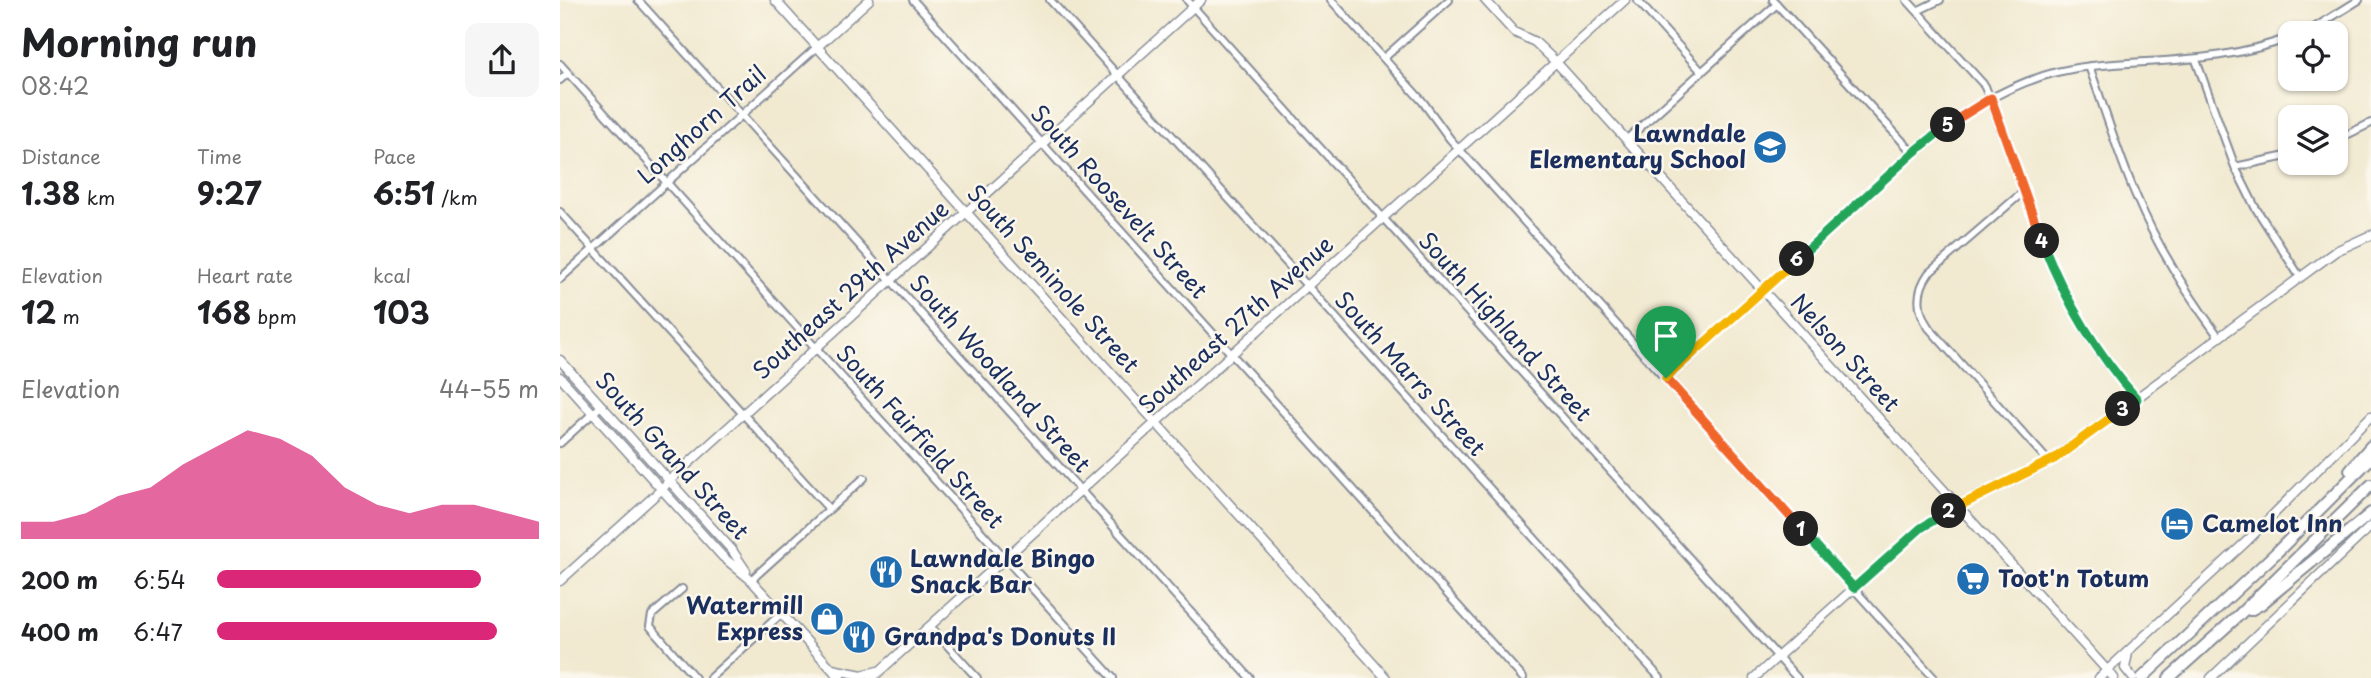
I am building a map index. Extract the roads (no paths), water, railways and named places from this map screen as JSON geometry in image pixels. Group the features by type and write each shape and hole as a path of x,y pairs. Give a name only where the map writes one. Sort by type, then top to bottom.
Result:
{"highway":[{"path":"2277,552 2288,534 2371,446"},
{"path":"2144,676 2277,552 2371,458"},
{"path":"2169,678 2238,616 2371,485"},
{"path":"2238,616 2261,604 2371,513"}],"street":[{"name":"South Woodland Street","path":"638,0 1250,678"},
{"name":"South Seminole Street","path":"775,0 1386,678"},
{"name":"Longhorn Trail","path":"560,279 869,0"},
{"name":"South Roosevelt Street","path":"913,0 1523,678"},
{"name":"South Marrs Street","path":"1050,0 1660,678"},
{"name":"Southeast 29th Avenue","path":"560,582 668,481 1118,75 1190,3 1200,0"},
{"path":"1331,0 1423,102 1440,127 1934,678"},
{"path":"1384,58 1449,0"},
{"name":"Nelson Street","path":"1485,0 1514,32 1535,43 1556,62 2110,674"},
{"name":"Southeast 27th Avenue","path":"872,678 1625,0"},
{"path":"1637,0 1702,72"},
{"path":"1907,0 1985,86 2023,192 2072,309 2108,365 2137,399"},
{"path":"1917,11 1940,0"},
{"path":"2325,21 2359,0"},
{"path":"1626,140 1775,2 1913,153"},
{"name":"South Highland Street","path":"1190,3 1797,678"},
{"path":"1666,378 1938,131 1991,98 2042,77 2089,66 2196,60 2251,50 2278,41"},
{"path":"2196,60 2235,167 2255,207 2300,277"},
{"name":"South Fairfield Street","path":"560,64 1113,678"},
{"path":"2089,66 2136,197 2188,295 2219,337"},
{"path":"560,80 568,73"},
{"path":"2348,134 2371,123"},
{"path":"2235,167 2278,158"},
{"path":"2023,192 1929,273 1923,281 1918,300 1923,320 1929,328 2049,461"},
{"path":"560,212 829,509"},
{"path":"1754,678 1921,528 1957,506 2049,461 2336,251 2371,235"},
{"name":"South Grand Street","path":"560,360 732,550 751,580"},
{"name":"South Grand Street","path":"560,377 723,557 751,580 840,678"},
{"path":"560,443 601,406"},
{"path":"2099,678 2110,674 2129,650 2247,541 2371,416"},
{"path":"751,580 864,478"},
{"path":"2211,678 2371,526"},
{"path":"682,589 652,615 650,626 695,678"},
{"path":"710,678 782,613"},
{"path":"930,626 977,678"},
{"path":"2129,650 2124,663 2133,678"},
{"path":"831,668 862,675 880,671"}],"place":[{"name":"Lawndale Elementary School","path":"1770,147"},
{"name":"Camelot Inn","path":"2177,524"},
{"name":"Lawndale Bingo Snack Bar","path":"886,572"},
{"name":"Toot'n Totum","path":"1973,579"},
{"name":"Watermill Express","path":"827,619"},
{"name":"Grandpa's Donuts II","path":"859,637"}]}
